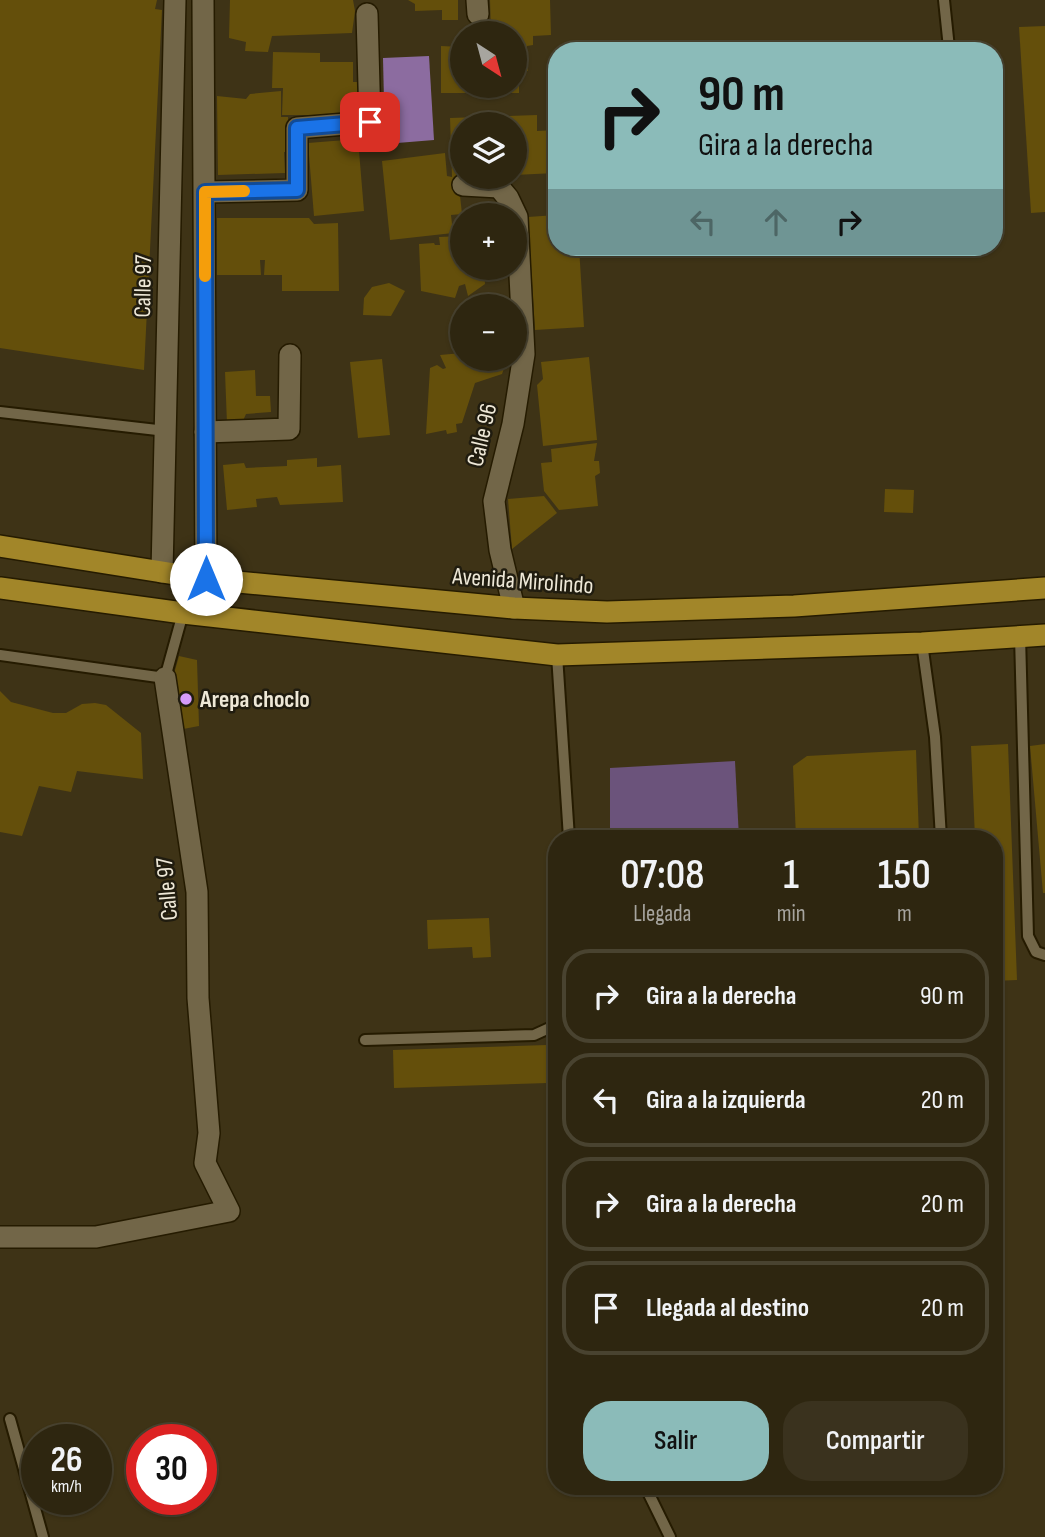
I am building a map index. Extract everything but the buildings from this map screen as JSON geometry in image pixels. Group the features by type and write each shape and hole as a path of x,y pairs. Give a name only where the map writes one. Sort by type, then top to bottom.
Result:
{"main road":[{"name":"Avenida Mirolindo","path":"0,546 206,579 514,608 607,612 794,606 1045,588"},
{"path":"0,588 183,613 557,655 922,643 1045,635"}],"street":[{"name":"Calle 97","path":"162,572 175,0"},
{"path":"203,0 206,579"},
{"path":"205,192 297,190 297,128 370,122 367,14"},
{"name":"Calle 96","path":"501,189 508,198 516,217 524,354 513,424 494,501 500,550 514,608"},
{"path":"205,432 289,429 290,355"},
{"name":"Calle 97","path":"0,1237 96,1237 229,1211 205,1163 209,1133 198,998 197,892 165,678"}],"lane":[{"path":"944,0 948,42"},
{"path":"0,412 166,431"},
{"name":"Calle 97","path":"165,678 183,613"},
{"path":"1020,636 1028,936 1035,952 1045,956"},
{"path":"922,643 936,737 941,830"},
{"path":"0,655 165,678"},
{"path":"557,655 569,830"},
{"path":"365,1040 534,1035 548,1029"},
{"path":"9,1419 43,1537"},
{"path":"649,1495 670,1537"}],"shaded area":[{"path":"429,56 434,140 385,144 383,58"},
{"path":"735,761 739,830 610,830 610,768"}],"slow traffic":[{"path":"205,276 205,192 244,191"}],"place":[{"name":"Arepa choclo","path":"186,699"}],"route":[{"path":"206,579 205,192 297,190 297,128 370,122"}]}
